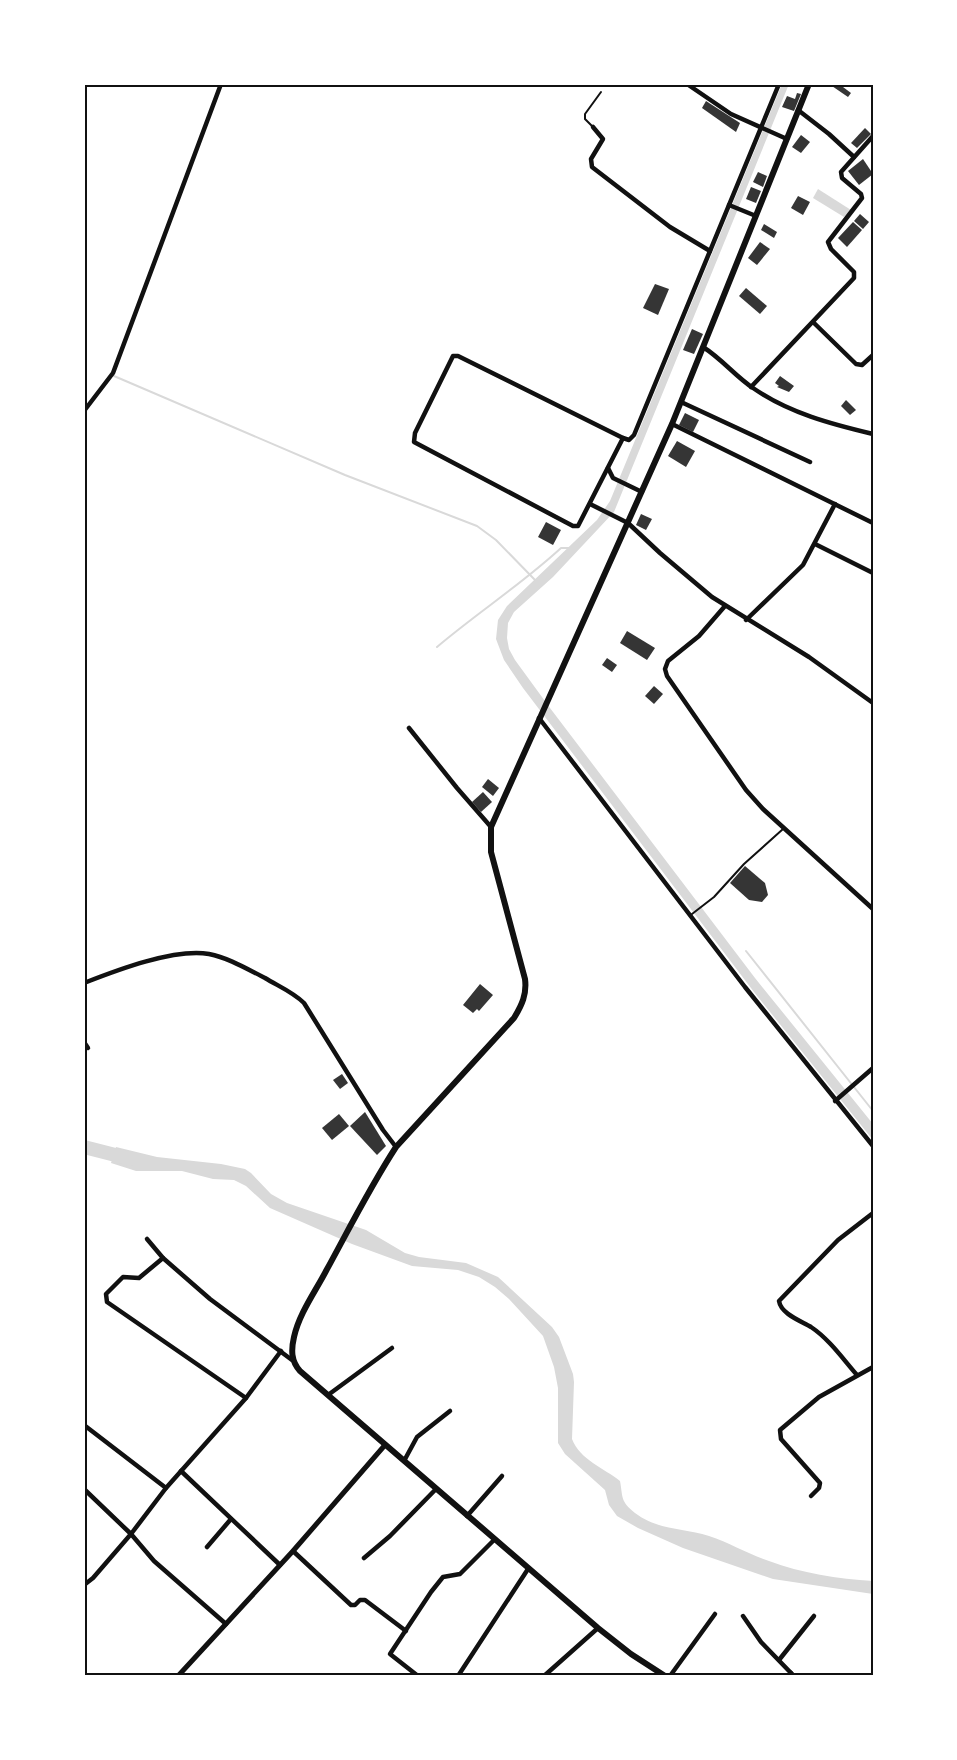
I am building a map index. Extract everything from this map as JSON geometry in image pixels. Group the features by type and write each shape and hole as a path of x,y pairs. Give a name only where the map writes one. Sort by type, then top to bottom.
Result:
{"main road":[{"path":"666,1676 631,1654 528,1569 300,1371 292,1360 295,1335 303,1315 354,1218 396,1147 514,1018 522,1004 525,979 490,852 491,827 672,424 809,84"}],"street":[{"path":"84,411 113,373 220,84"},
{"path":"687,84 731,114 787,139"},
{"path":"623,438 579,524 573,526 418,445 413,438 452,358 456,356 629,440 634,435 779,84"},
{"path":"798,110 830,134 854,157"},
{"path":"593,127 603,140 591,159 592,167 670,227 710,251"},
{"path":"751,387 855,276 852,269 828,244 830,236 862,198 861,194 840,176 873,137"},
{"path":"730,205 756,216"},
{"path":"813,322 856,364 862,365 873,355"},
{"path":"703,347 751,387 800,413 831,424 873,434"},
{"path":"681,402 810,462"},
{"path":"672,424 873,523"},
{"path":"608,468 615,479 642,492"},
{"path":"602,481 615,479"},
{"path":"590,504 628,523 688,578 725,606 809,657 873,703"},
{"path":"746,620 798,572 836,504"},
{"path":"815,544 873,573"},
{"path":"725,606 699,636 668,661 665,672 747,790 783,828 873,909"},
{"path":"539,717 873,1146"},
{"path":"409,728 491,827"},
{"path":"84,983 183,953 208,954 243,967 295,996 307,1007 383,1130 396,1147"},
{"path":"84,1042 88,1048"},
{"path":"836,1100 873,1068"},
{"path":"856,1375 825,1339 782,1309 779,1301 838,1240 873,1213"},
{"path":"147,1239 163,1258 210,1299 292,1360"},
{"path":"163,1258 139,1278 123,1276 106,1294 105,1300 246,1398"},
{"path":"328,1395 392,1348"},
{"path":"84,1585 93,1578 166,1488 246,1398 281,1351"},
{"path":"811,1497 820,1484 781,1439 780,1430 807,1406 873,1367"},
{"path":"404,1461 417,1437 450,1411"},
{"path":"84,1425 166,1488"},
{"path":"178,1676 293,1551 385,1445"},
{"path":"181,1472 280,1565"},
{"path":"467,1516 502,1476"},
{"path":"84,1489 131,1534 154,1561 226,1624"},
{"path":"364,1558 390,1536 436,1489"},
{"path":"207,1547 231,1519"},
{"path":"418,1676 390,1654 443,1577 460,1574 494,1540"},
{"path":"293,1551 351,1605 365,1600 406,1631"},
{"path":"458,1676 528,1569"},
{"path":"670,1676 715,1614"},
{"path":"743,1616 761,1642 791,1675"},
{"path":"779,1660 814,1617"},
{"path":"544,1676 598,1628"}],"lane":[{"path":"593,127 586,121 585,114 601,92"},
{"path":"691,915 718,894 783,828"}],"shaded area":[{"path":"782,84 789,84 614,512 553,577 514,612 508,623 507,638 509,649 515,660 550,708 755,978 873,1124 873,1140 754,992 523,688 504,660 496,639 498,620 507,606 597,520 610,501"},
{"path":"818,189 851,210 844,217 813,198"},
{"path":"116,1147 157,1157 245,1169 271,1194 287,1203 366,1230 405,1253 466,1263 498,1277 552,1327 559,1337 573,1374 572,1439 586,1458 620,1481 624,1502 630,1509 652,1523 709,1536 794,1569 833,1577 873,1581 873,1594 773,1579 683,1548 617,1516 609,1505 605,1490 565,1454 558,1443 558,1388 554,1367 543,1336 509,1299 479,1277 458,1270 412,1266 352,1244 270,1208 246,1186 234,1180 213,1179 182,1171 136,1171 111,1163"}],"building":[{"path":"829,84 839,84 851,93 848,97"},
{"path":"797,93 801,94 794,111 782,107 787,96 795,99"},
{"path":"706,101 740,123 736,132 702,108"},
{"path":"865,128 871,134 857,148 851,143"},
{"path":"801,135 810,142 801,153 792,147"},
{"path":"863,159 873,174 859,185 848,171"},
{"path":"758,172 767,176 763,187 753,182"},
{"path":"751,187 761,191 756,203 746,199"},
{"path":"798,196 810,202 803,215 791,208"},
{"path":"860,214 869,222 863,229 854,221"},
{"path":"853,222 862,230 847,247 838,238"},
{"path":"764,224 777,232 774,238 761,230"},
{"path":"760,242 770,249 757,265 748,258"},
{"path":"655,284 669,289 658,315 643,308"},
{"path":"746,288 767,306 760,314 739,296"},
{"path":"692,329 703,334 694,354 683,350"},
{"path":"780,376 794,386 789,392 777,387 779,386 775,383"},
{"path":"846,400 856,410 850,415 841,406"},
{"path":"685,413 699,420 693,432 679,425"},
{"path":"677,441 695,451 686,467 668,456"},
{"path":"641,514 652,519 646,530 636,525"},
{"path":"546,522 561,530 553,545 538,537"},
{"path":"627,631 655,648 647,660 620,643"},
{"path":"607,658 617,665 612,672 602,665"},
{"path":"654,686 663,694 654,704 645,696"},
{"path":"488,779 499,788 493,796 482,787"},
{"path":"483,792 492,802 481,812 472,802"},
{"path":"745,866 765,883 768,895 762,902 749,900 730,883"},
{"path":"480,984 493,995 479,1011 477,1009 473,1013 463,1005"},
{"path":"342,1074 348,1083 340,1089 333,1080"},
{"path":"365,1112 386,1146 377,1155 350,1126"},
{"path":"339,1114 349,1126 332,1140 322,1128"}],"waterway":[{"path":"114,376 345,475 477,526 496,540 536,581"},
{"path":"437,647 561,548 570,548"},
{"path":"746,951 873,1111"},
{"path":"84,1147 131,1159"}]}
